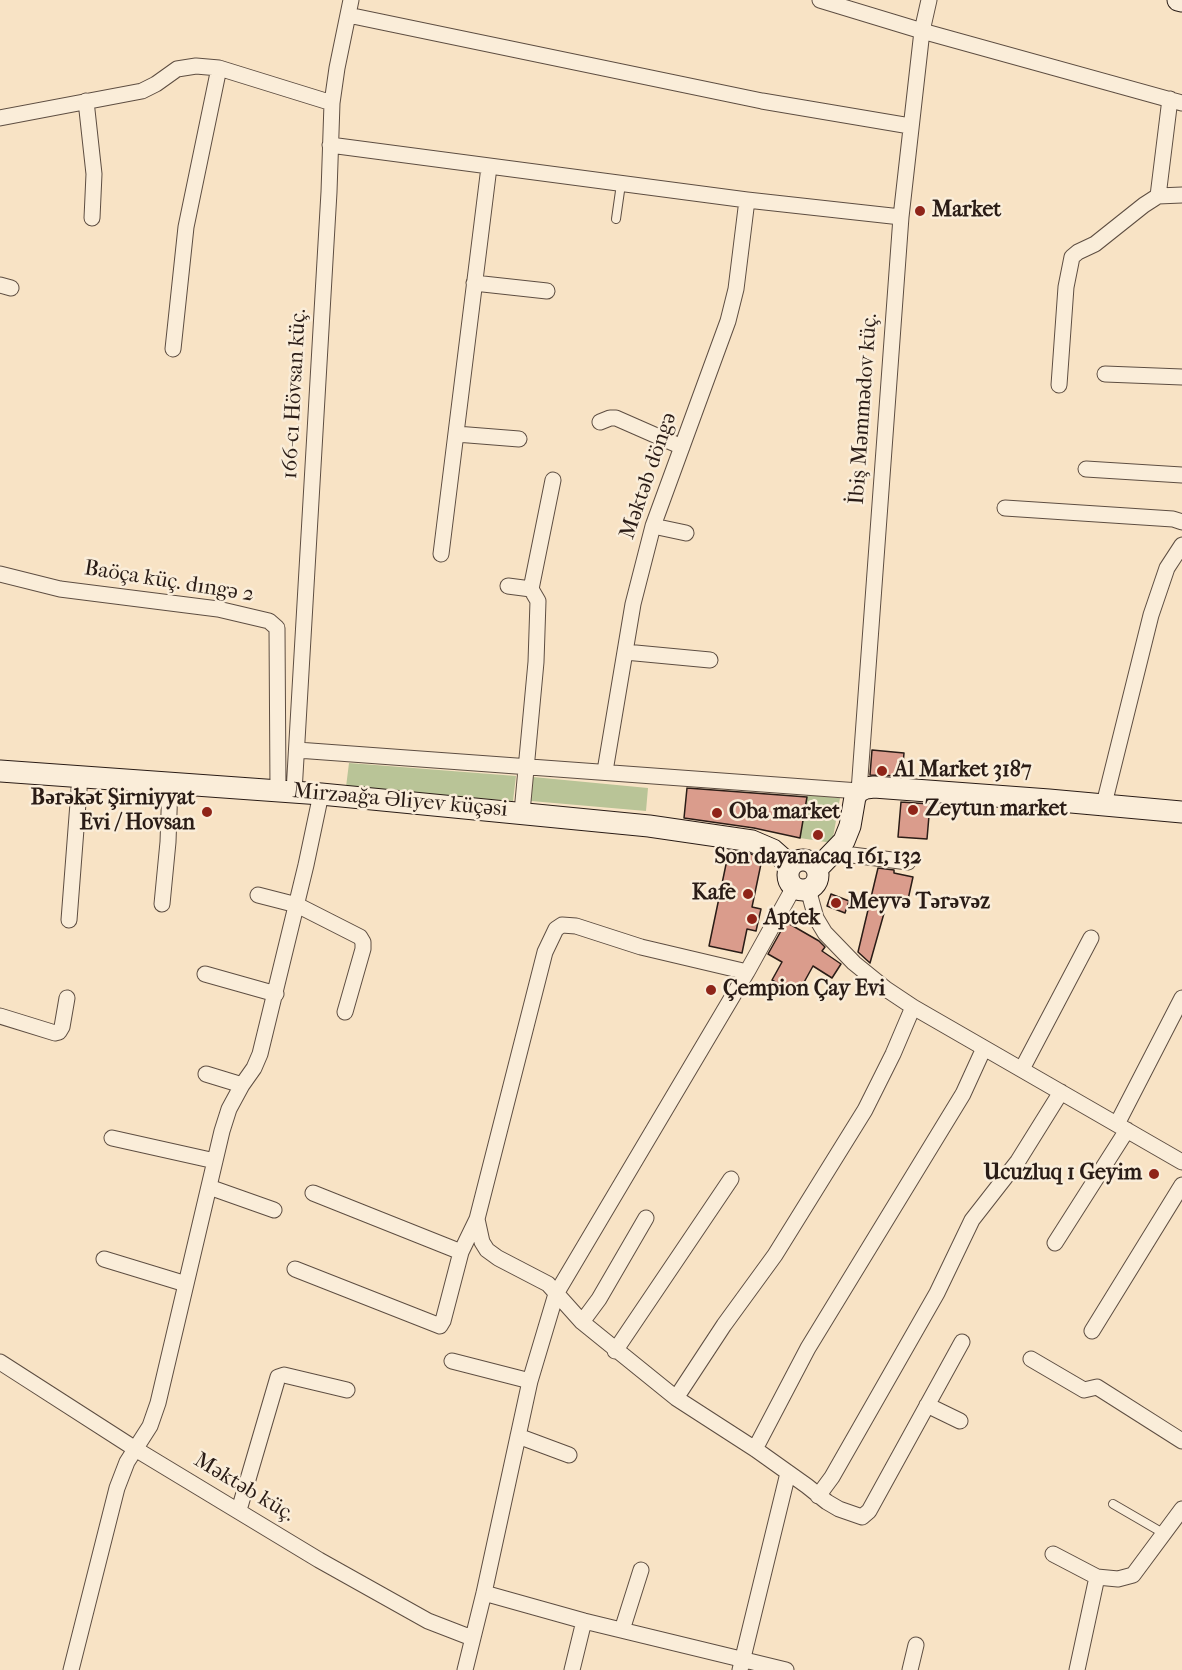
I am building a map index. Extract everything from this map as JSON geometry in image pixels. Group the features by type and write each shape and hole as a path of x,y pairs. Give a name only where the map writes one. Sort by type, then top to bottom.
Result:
{"street":[{"path":"820,0 922,31 1176,101 1158,196"},
{"name":"İbiş Məmmədov küç.","path":"859,791 901,217 922,31 929,0"},
{"path":"350,8 762,101 910,126"},
{"name":"166-cı Hövsan küç.","path":"286,791 297,750 329,192 332,103 350,8"},
{"path":"0,118 142,91 177,69 196,66 219,68 332,103"},
{"path":"173,349 186,227 219,68"},
{"path":"86,101 94,174 92,218"},
{"path":"330,145 747,200 901,217"},
{"path":"441,554 489,167"},
{"path":"1059,385 1066,287 1072,257 1095,244 1143,205 1158,196 1182,195"},
{"name":"Məktəb döngə","path":"605,771 633,604 653,526 728,321 736,289 747,200"},
{"path":"474,283 547,291"},
{"path":"1105,374 1182,377"},
{"path":"600,422 616,418 682,447"},
{"path":"456,434 519,439"},
{"path":"1086,469 1182,474"},
{"path":"522,812 536,662 538,601 531,590 554,480"},
{"path":"1005,508 1173,519 1182,522"},
{"path":"653,526 686,534"},
{"path":"1104,804 1151,615 1167,568 1182,545"},
{"name":"Baöça küç. dıngə 2","path":"0,574 60,589 218,609 269,621 277,628 286,791"},
{"path":"508,586 531,590"},
{"path":"625,652 710,660"},
{"path":"297,750 859,791 874,787 1182,812"},
{"name":"Mirzəağa Əliyev küçəsi","path":"0,771 286,791 649,826 752,841 773,849 798,881"},
{"path":"69,920 80,777"},
{"path":"162,904 168,843 170,784"},
{"path":"859,791 853,802 848,833 837,851 817,869 807,860 798,861 798,881 816,918 830,940 873,979 913,1007 1182,1162"},
{"path":"71,1670 117,1488 127,1462 137,1450 150,1426 158,1404 225,1120 260,1054 297,905 321,794"},
{"path":"837,851 844,854 908,862"},
{"path":"465,1670 530,1381 556,1294 747,972 798,881"},
{"path":"258,895 297,905 360,937 363,949 345,1012"},
{"path":"295,1269 440,1326 444,1321 461,1252 477,1219 545,952 556,929 562,925 576,926 641,947 747,972"},
{"path":"1022,1069 1091,938"},
{"path":"204,974 276,994"},
{"path":"0,1016 55,1033 59,1032 67,998"},
{"path":"1055,1243 1122,1127 1182,998"},
{"path":"676,1398 724,1325 775,1256 865,1110 913,1007"},
{"path":"754,1449 808,1347 963,1094 984,1048"},
{"path":"206,1074 242,1085"},
{"path":"818,1496 832,1477 931,1303 972,1220 1018,1161 1061,1092"},
{"path":"112,1138 215,1161"},
{"path":"615,1351 731,1179"},
{"path":"1092,1331 1182,1185"},
{"path":"209,1187 274,1210"},
{"path":"314,1193 461,1252"},
{"path":"582,1322 599,1299 646,1218"},
{"path":"477,1219 487,1250 538,1278 615,1351 676,1398 754,1449 818,1496 839,1509 862,1517 870,1511 962,1342"},
{"path":"104,1259 186,1284"},
{"path":"1030,1359 1084,1390 1097,1387 1182,1441"},
{"path":"452,1361 530,1381"},
{"name":"Məktəb küç.","path":"0,1362 137,1450 319,1560 428,1621 472,1638"},
{"path":"239,1510 278,1377 284,1375 347,1390"},
{"path":"927,1405 960,1421"},
{"path":"518,1436 569,1455"},
{"path":"741,1664 788,1473"},
{"path":"1053,1554 1097,1577 1118,1579 1133,1575 1182,1509"},
{"path":"622,1630 640,1570"},
{"path":"1077,1670 1097,1577"},
{"path":"484,1593 741,1664 786,1670"},
{"path":"572,1670 584,1621"},
{"path":"910,1670 916,1645"}],"lane":[{"path":"616,219 621,184"},
{"path":"1113,1504 1163,1533"}],"green space":[{"path":"349,763 516,776 513,801 346,787"},
{"path":"533,777 648,788 646,811 531,801"},
{"path":"807,795 840,798 832,843 800,838"}],"building":[{"path":"872,750 904,753 902,776 870,775"},
{"path":"687,788 807,797 800,838 754,828 684,818"},
{"path":"901,802 930,804 927,839 898,837"},
{"path":"729,850 749,853 762,859 752,907 761,909 756,931 747,929 742,953 709,946"},
{"path":"878,868 894,870 894,873 913,877 907,904 888,899 870,963 858,952"},
{"path":"831,894 849,901 845,913 827,906"},
{"path":"786,922 819,941 825,947 822,951 841,964 832,978 813,966 797,995 772,980 782,962 768,954"}],"place":[{"name":"Market","path":"920,211"},
{"name":"Al Market 3187","path":"882,771"},
{"name":"Zeytun market","path":"913,810"},
{"name":"Bərəkət Şirniyyat Evi / Hovsan","path":"207,812"},
{"name":"Oba market","path":"717,813"},
{"name":"Son dayanacaq 161, 132","path":"818,835"},
{"name":"Kafe","path":"748,894"},
{"name":"Meyvə Tərəvəz","path":"836,903"},
{"name":"Aptek","path":"752,919"},
{"name":"Çempion Çay Evi","path":"711,990"},
{"name":"Ucuzluq 1 Geyim","path":"1154,1174"}]}
